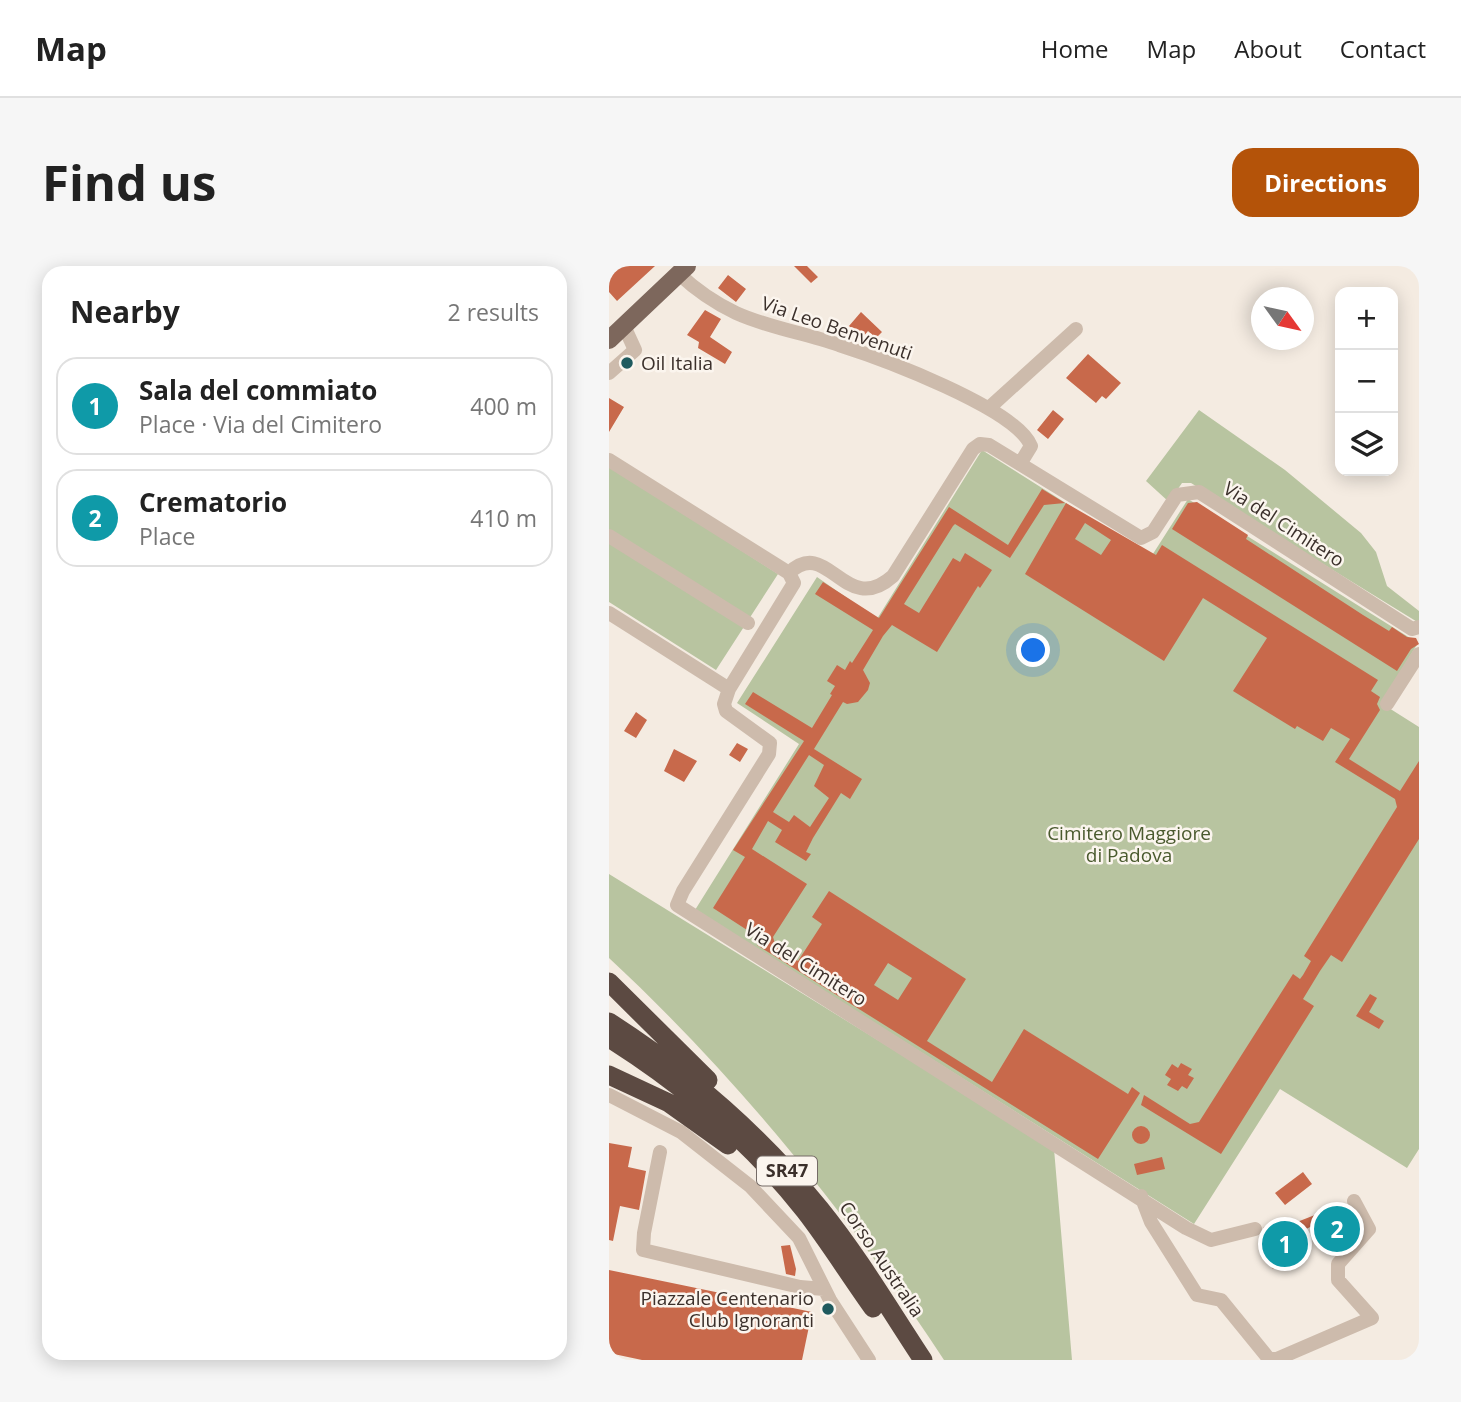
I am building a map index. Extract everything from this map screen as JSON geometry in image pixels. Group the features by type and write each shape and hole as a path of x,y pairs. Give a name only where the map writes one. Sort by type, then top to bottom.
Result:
{"highway":[{"path":"609,982 792,1167 807,1204"},
{"name":"Corso Australia","path":"609,1023 663,1058 722,1105 770,1151 923,1360"},
{"name":"Corso Australia","path":"609,1038 645,1061 710,1113 807,1204 908,1360"},
{"path":"609,1074 669,1102 807,1204"}],"main road":[{"path":"609,340 683,270"}],"street":[{"name":"Via Leo Benvenuti","path":"683,270 703,294 738,314 885,361 989,408 1028,438 1031,446 1020,464"},
{"path":"609,373 635,350 624,326"},
{"path":"989,408 1076,329"},
{"name":"Via del Cimitero","path":"789,573 803,563 817,563 860,590 871,590 882,585 893,576 972,449 981,444 989,445 1141,538 1153,533 1177,495 1199,492 1412,629 1419,627"},
{"path":"609,460 789,573 795,583 729,689 609,613"},
{"path":"609,536 748,623"},
{"path":"1387,704 1419,654"},
{"name":"Via del Cimitero","path":"729,689 724,704 726,711 770,743 769,754 683,891 677,905 1198,1233"},
{"path":"609,1095 681,1132 722,1161 799,1238 824,1289 869,1360"},
{"path":"660,1152 643,1250 800,1287 824,1289"},
{"path":"1141,1196 1163,1241 1197,1295 1221,1300 1270,1359 1277,1359 1372,1318 1338,1280 1338,1264 1369,1229 1354,1201"},
{"path":"1163,1241 1198,1233 1211,1240 1255,1229"}],"green space":[{"path":"1199,410 1285,470 1361,533 1376,552 1387,586 1419,611 1419,623 1191,483 1182,483 1169,502 1146,481"},
{"name":"Cimitero Maggiore di Padova","path":"982,450 1151,557 1188,499 1418,643 1381,703 1419,727 1419,1149 1407,1168 1280,1089 1194,1224 695,910 799,744 737,703 817,577 877,619"},
{"path":"609,466 778,574 716,670 609,602"},
{"path":"609,874 1054,1149 1072,1360 944,1360 908,1306 789,1149 702,1050 609,958"}],"building":[{"path":"609,266 655,266 617,301 609,292"},
{"path":"794,266 807,266 818,277 811,283"},
{"path":"728,275 746,289 736,302 718,288"},
{"path":"705,310 721,319 710,337 732,352 725,364 698,348 699,342 687,335"},
{"path":"861,312 882,332 876,338 868,331 863,337 849,326"},
{"path":"1088,354 1121,383 1106,399 1102,396 1096,403 1066,378"},
{"path":"609,398 624,407 609,432"},
{"path":"1053,410 1064,419 1048,439 1037,430"},
{"path":"1042,489 1065,503 1044,505 1010,558 955,524 953,526 904,604 919,613 953,558 960,562 965,553 992,570 980,588 978,586 937,652 892,625 883,636 863,670 870,683 868,690 858,702 843,702 814,749 862,779 850,799 841,793 813,838 806,852 811,854 806,861 775,842 782,830 768,821 752,849 807,884 773,937 776,947 798,961 822,924 812,917 829,891 966,979 927,1041 992,1082 1024,1029 1128,1094 1132,1087 1140,1093 1098,1159 757,945 761,939 713,908 745,857 733,850 804,741 745,704 753,692 812,728 835,686 827,681 837,665 845,670 850,661 852,663 873,630 815,594 823,582 879,618 949,507 1008,545","holes":["809,755 824,765 814,786 829,798 810,827 794,815 789,822 773,812","888,963 912,978 898,1000 874,985"]},
{"path":"1197,502 1248,535 1246,539 1363,615 1389,631 1392,627 1407,637 1416,638 1419,644 1411,649 1397,671 1172,529 1188,503"},
{"path":"1066,503 1156,555 1162,545 1378,680 1371,691 1380,697 1377,704 1380,710 1349,759 1400,791 1419,761 1419,839 1342,962 1331,955 1320,971 1303,999 1314,1006 1221,1154 1141,1105 1144,1095 1190,1124 1199,1122 1293,974 1300,979 1303,975 1311,961 1304,956 1397,807 1395,799 1335,762 1350,739 1331,728 1323,741 1297,726 1295,729 1233,691 1267,638 1203,598 1164,661 1025,574","holes":["1085,523 1111,540 1101,555 1075,539"]},
{"path":"636,712 647,720 636,738 624,731"},
{"path":"737,743 748,749 740,762 729,755"},
{"path":"674,749 697,761 684,782 664,771"},
{"path":"1370,994 1377,998 1369,1012 1384,1021 1379,1029 1356,1016"},
{"path":"1181,1063 1192,1069 1188,1075 1194,1078 1187,1089 1182,1086 1178,1091 1167,1085 1171,1079 1165,1075 1172,1064 1178,1068"},
{"path":"1141,1126 1147,1129 1150,1135 1147,1141 1141,1144 1135,1141 1132,1135 1135,1129"},
{"path":"609,1143 632,1147 628,1167 646,1171 639,1210 620,1206 613,1241 609,1240"},
{"path":"1162,1157 1165,1169 1137,1175 1134,1164"},
{"path":"1303,1172 1312,1184 1285,1205 1275,1193"},
{"path":"1345,1204 1357,1228 1342,1245 1329,1253 1312,1226 1297,1234 1309,1250 1301,1261 1285,1263 1273,1269 1266,1259 1263,1239 1259,1238 1264,1227 1297,1222 1320,1213 1324,1218"},
{"path":"790,1245 796,1269 795,1276 786,1274 781,1246"},
{"path":"609,1270 779,1305 782,1293 791,1295 788,1307 812,1312 802,1360 642,1360 609,1353"}],"place":[{"name":"Oil Italia","path":"627,363"},
{"name":"Crematorio","path":"1337,1229"},
{"name":"Sala del commiato","path":"1285,1244"},
{"name":"Piazzale Centenario Club Ignoranti","path":"828,1309"}]}
